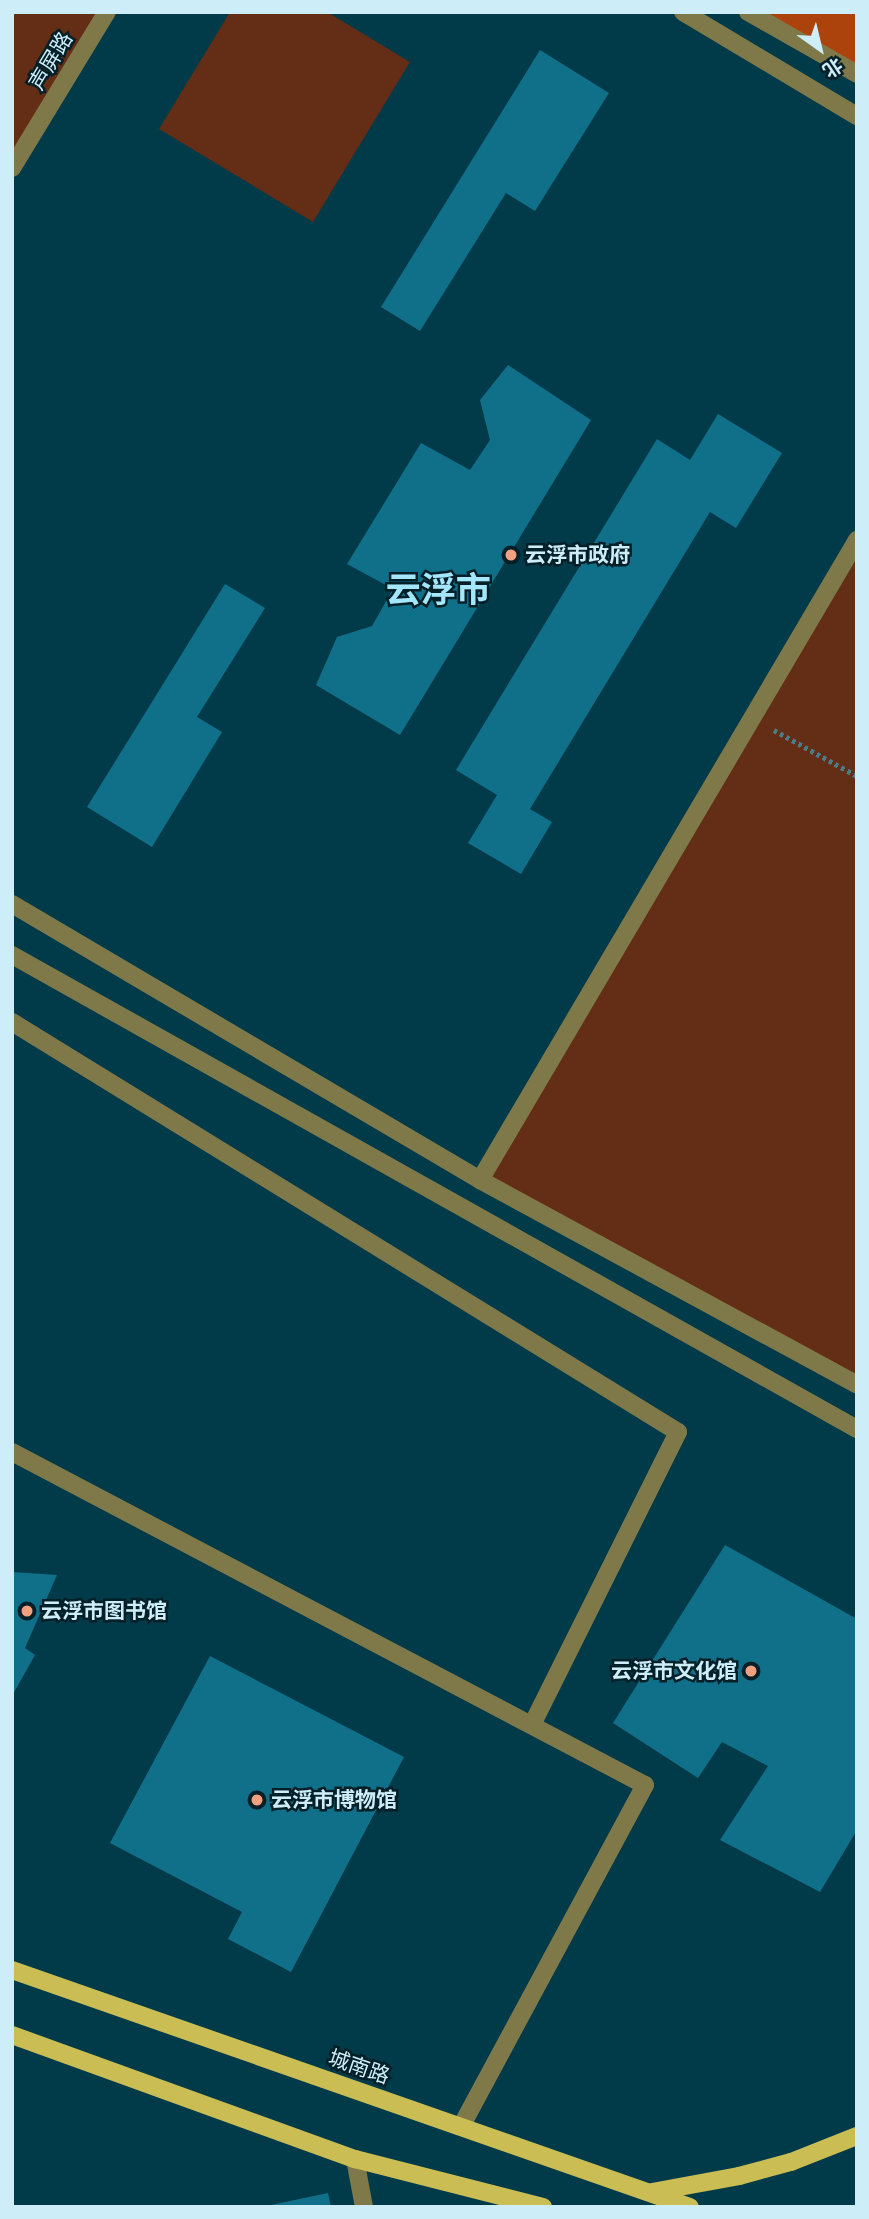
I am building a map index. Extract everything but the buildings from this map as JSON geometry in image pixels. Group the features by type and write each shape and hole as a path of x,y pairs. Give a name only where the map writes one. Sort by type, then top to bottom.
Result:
{"main road":[{"name":"城南路","path":"12,1970 690,2207"},
{"path":"12,2035 355,2159 543,2207"},
{"path":"648,2193 739,2176 791,2162 857,2136"}],"street":[{"name":"声屏路","path":"12,168 107,12"},
{"path":"683,12 857,116"},
{"path":"748,12 857,74"},
{"path":"480,1180 857,540"},
{"path":"12,904 480,1180 857,1385"},
{"path":"12,955 857,1429"},
{"path":"12,1022 678,1432 532,1725"},
{"path":"12,1452 645,1785 461,2127"},
{"path":"355,2159 364,2207"}],"path":[{"path":"752,717 857,776"}],"shaded area":[{"path":"12,12 107,12 12,168"},
{"path":"230,12 327,12 410,62 313,222 159,129"},
{"path":"748,12 857,12 857,74"},
{"path":"857,540 857,1385 480,1180"}],"place":[{"name":"云浮市政府","path":"511,555"},
{"name":"云浮市图书馆","path":"27,1611"},
{"name":"云浮市文化馆","path":"751,1671"},
{"name":"云浮市博物馆","path":"257,1800"}],"district":[{"name":"云浮市","path":"438,591"}]}
